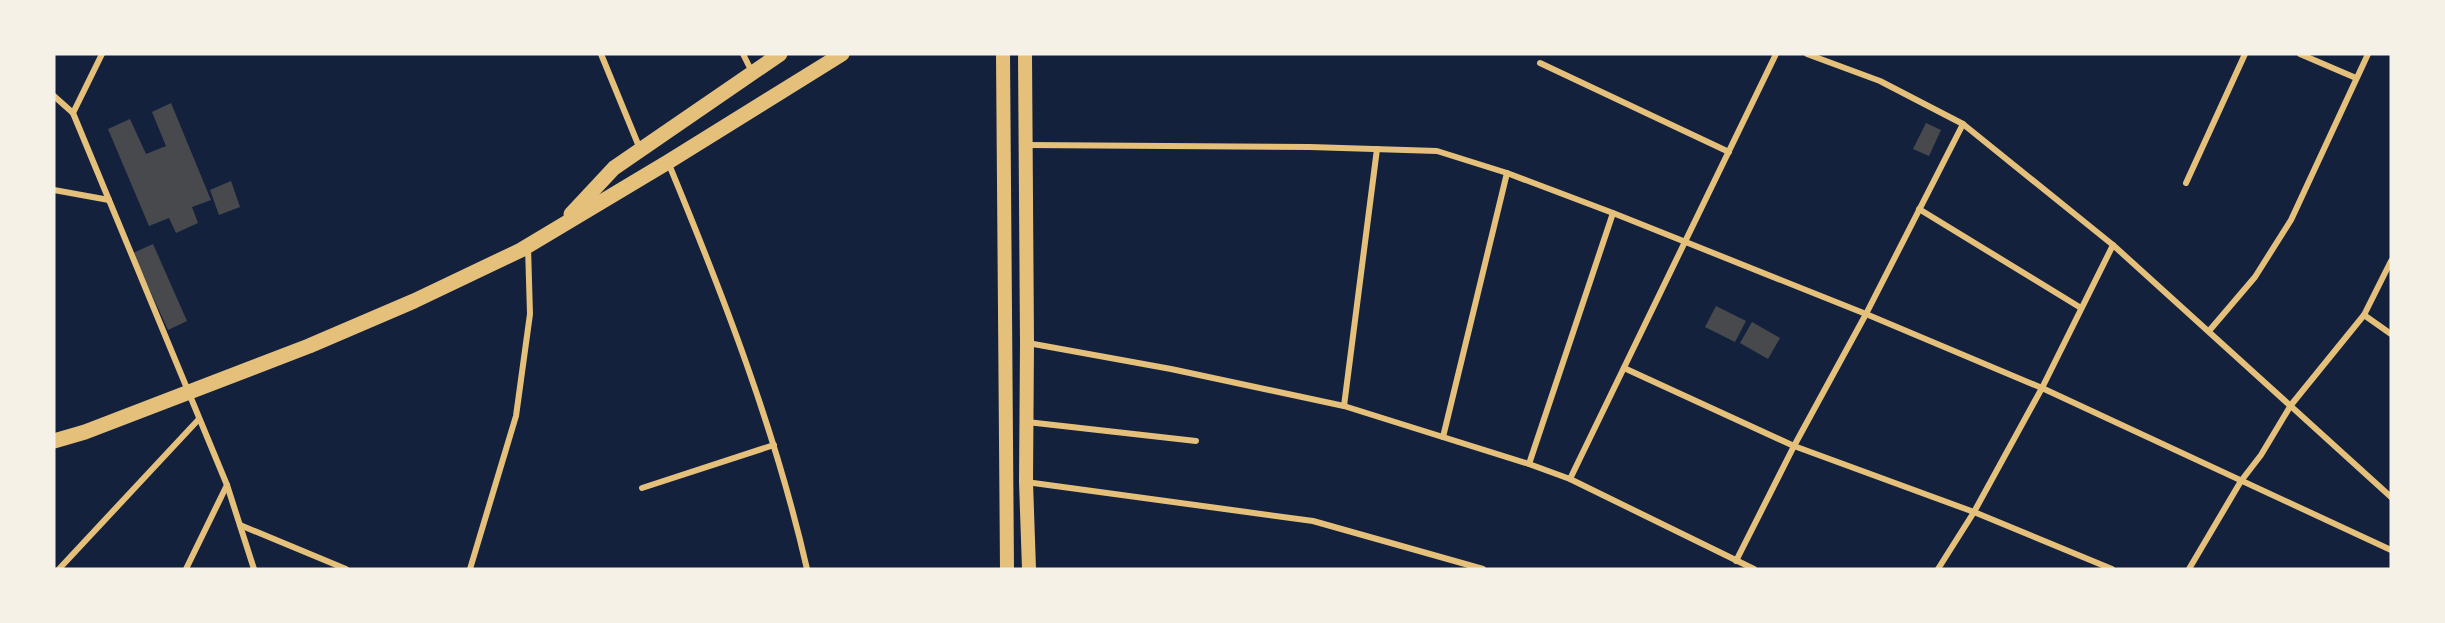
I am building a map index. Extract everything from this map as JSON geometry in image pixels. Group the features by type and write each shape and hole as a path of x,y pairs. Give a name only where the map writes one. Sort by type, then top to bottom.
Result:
{"highway":[{"path":"560,227 614,168 780,54"},
{"path":"54,441 85,432 351,328 414,301 528,246 842,54"}],"main road":[{"path":"1003,54 1007,569"},
{"path":"1025,54 1026,482 1029,569"}],"street":[{"path":"73,113 102,54"},
{"path":"601,54 640,150"},
{"path":"743,54 753,73"},
{"path":"1570,479 1776,54"},
{"path":"1806,54 1880,81 1963,124 2113,245 2391,497"},
{"path":"2186,183 2245,54"},
{"path":"2209,331 2245,290 2291,220 2368,54"},
{"path":"2305,55 2356,78"},
{"path":"1540,63 1729,152"},
{"path":"54,96 73,113 227,485 254,569"},
{"path":"1736,561 1963,124"},
{"path":"1025,145 1437,151 1613,213 1866,314 2042,388 2391,550"},
{"path":"1344,406 1377,149"},
{"path":"668,162 715,276 774,445 794,510 807,569"},
{"path":"1443,437 1507,174"},
{"path":"54,190 109,200"},
{"path":"1919,209 2081,308"},
{"path":"1529,464 1613,213"},
{"path":"1938,569 1974,512 2042,388 2113,245"},
{"path":"471,569 516,416 530,314 528,246"},
{"path":"2189,569 2241,481 2261,455 2291,405 2364,315 2391,261"},
{"path":"2364,315 2391,334"},
{"path":"1027,343 1171,369 1344,406 1570,479 1754,569"},
{"path":"1624,368 1794,446 1974,512 2112,569"},
{"path":"58,569 199,419"},
{"path":"1026,422 1196,441"},
{"path":"642,488 774,445"},
{"path":"1026,482 1313,521 1483,569"},
{"path":"186,569 227,485"},
{"path":"240,525 346,569"}],"building":[{"path":"171,103 211,200 192,207 198,223 176,233 169,218 149,226 108,129 130,119 146,154 166,146 152,112"},
{"path":"1926,123 1941,130 1929,156 1913,149"},
{"path":"231,181 240,207 219,215 210,190"},
{"path":"153,244 187,321 168,330 133,253"},
{"path":"1716,306 1746,321 1735,342 1705,327"},
{"path":"1752,322 1780,338 1768,359 1740,343"}]}
